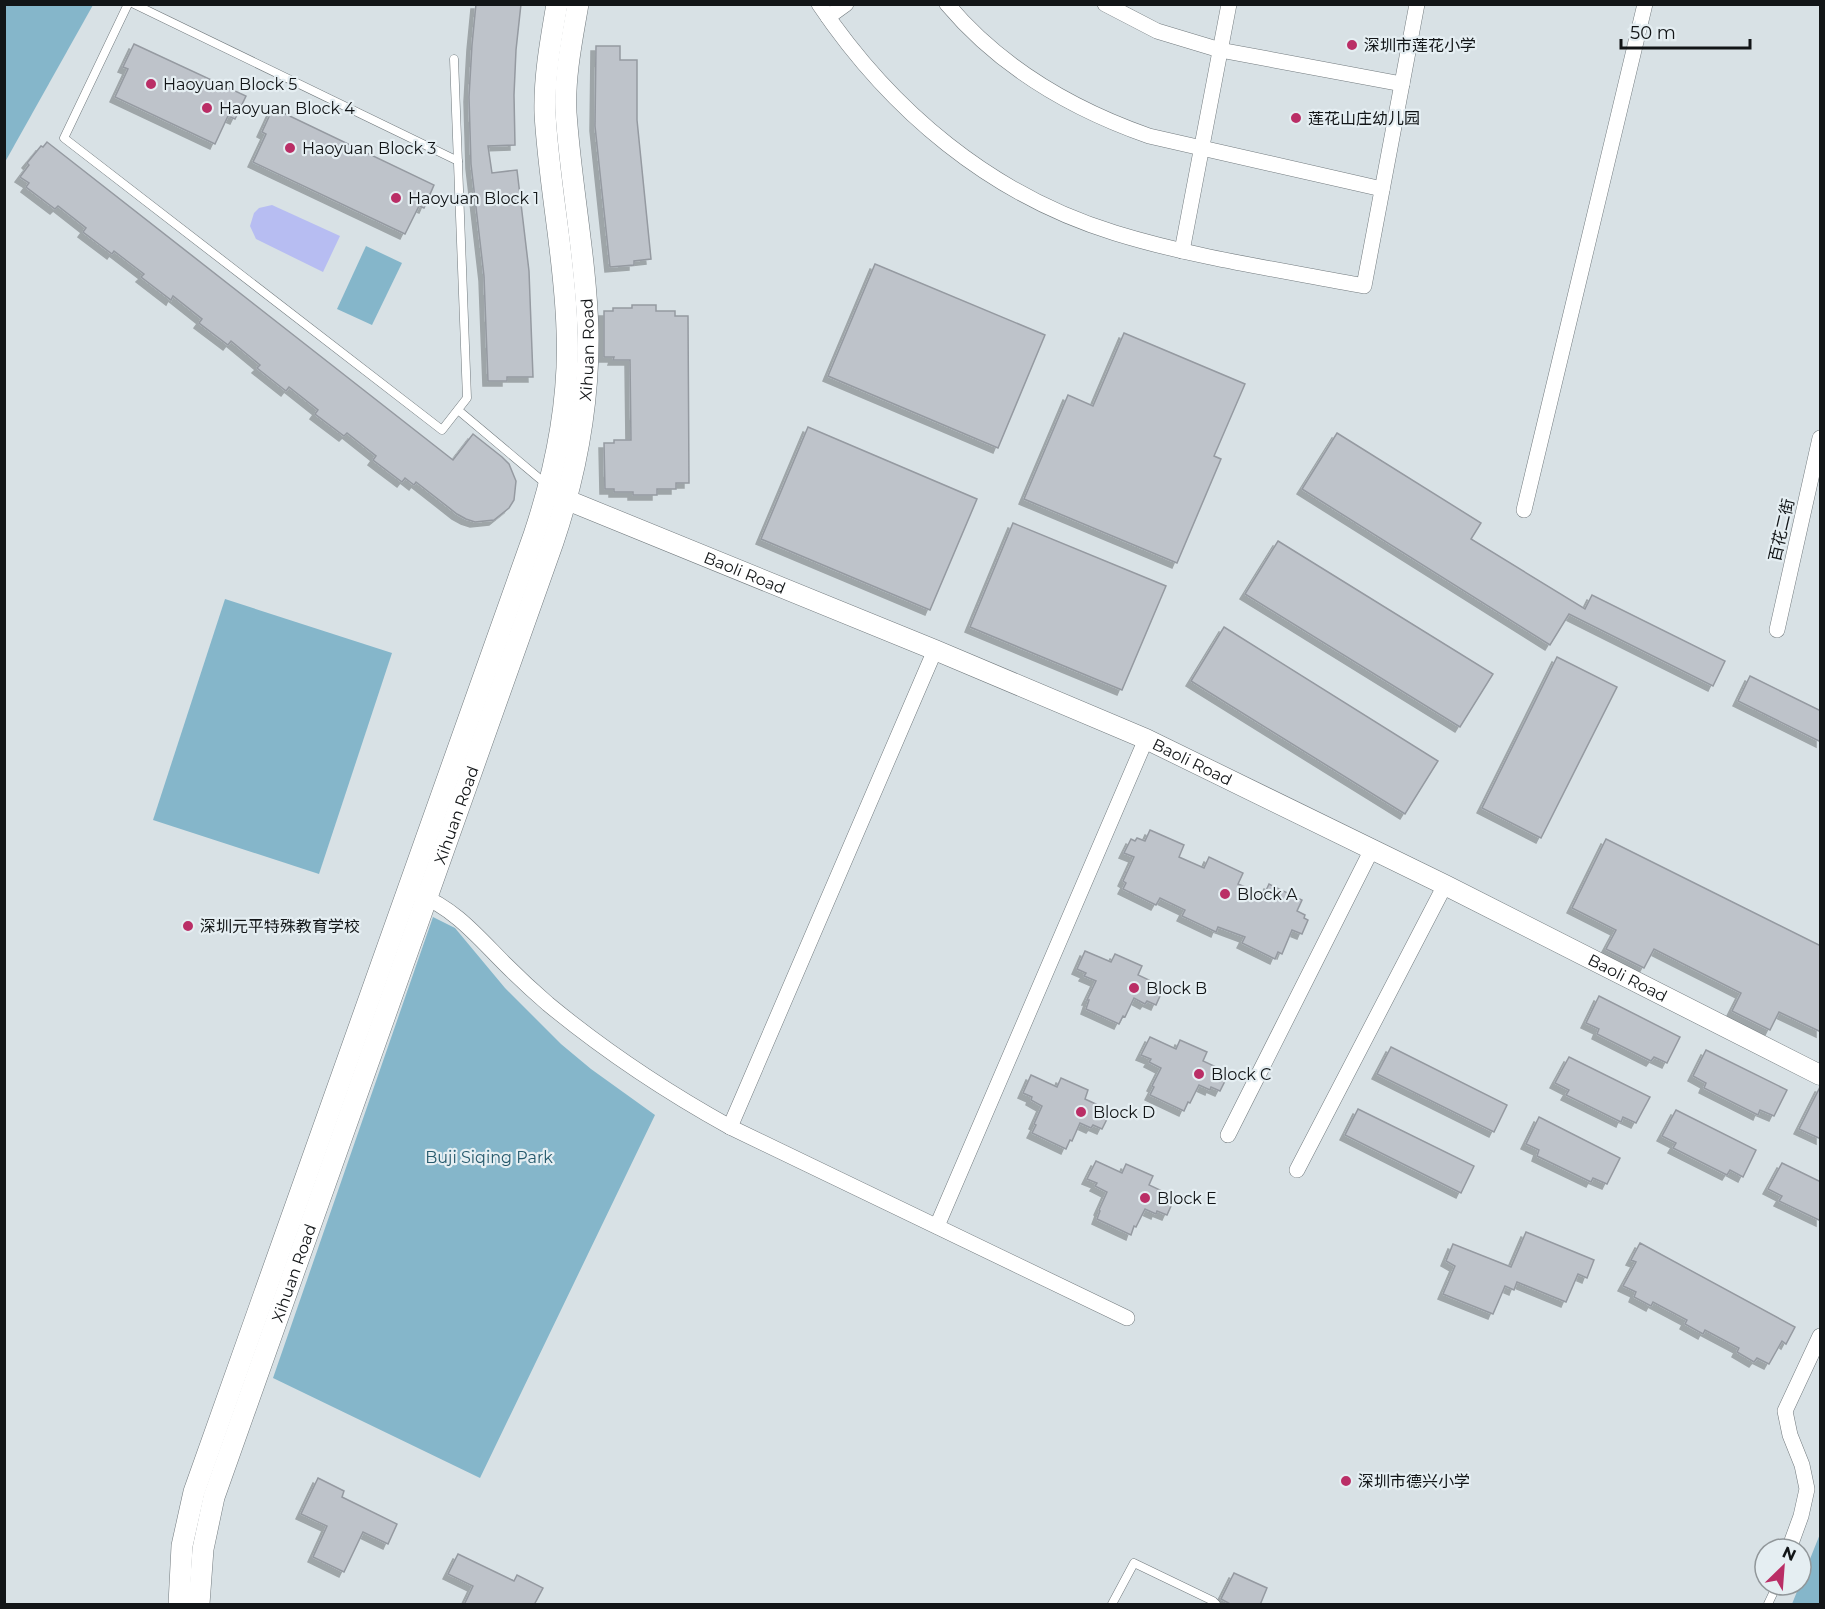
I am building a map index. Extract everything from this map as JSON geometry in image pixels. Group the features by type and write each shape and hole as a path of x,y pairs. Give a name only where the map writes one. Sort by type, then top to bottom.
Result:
{"main road":[{"name":"Xihuan Road","path":"200,1605 203,1549 214,1497 417,895 549,486 560,435 567,366 566,296 545,112 557,4"},
{"name":"Xihuan Road","path":"179,1605 182,1546 194,1492 567,500 581,438 588,367 586,295 566,111 568,72 578,4"}],"street":[{"path":"846,4 824,11 873,76 909,112 948,145 990,174 1034,200 1080,221 1182,251 1364,285 1417,4"},
{"path":"947,4 979,37 1010,64 1045,88 1119,126 1149,136 1382,189"},
{"path":"1105,4 1157,31 1220,50 1402,84"},
{"path":"1182,251 1229,4"},
{"path":"1524,510 1645,4"},
{"name":"百花二街","path":"1777,630 1821,438"},
{"name":"Baoli Road","path":"549,486 567,500 1146,739 1445,885 1821,1075"},
{"path":"730,1127 935,650"},
{"path":"937,1226 1146,739"},
{"path":"1228,1135 1372,849"},
{"path":"1297,1170 1445,885"},
{"path":"417,895 467,924 546,1002 589,1037 681,1100 730,1127 1128,1318"},
{"path":"1793,1537 1807,1489 1802,1465 1790,1435 1785,1410 1821,1336"}],"lane":[{"path":"128,4 64,138 442,430 467,398 454,59"},
{"path":"134,4 458,161"},
{"path":"458,410 549,486"},
{"path":"1112,1605 1134,1563 1213,1601 1216,1605"}],"green space":[{"path":"4,5 93,5 5,162"},
{"path":"366,246 402,263 372,325 337,309"},
{"path":"225,599 392,653 319,874 153,820"},
{"name":"Buji Siqing Park","path":"433,917 455,928 505,988 561,1044 591,1069 655,1115 480,1478 273,1378"},
{"path":"1820,1534 1820,1604 1792,1604 1795,1597 1813,1597 1813,1552"}],"shaded area":[{"path":"272,205 340,236 323,272 256,239 250,226 254,213 259,208"}],"building":[{"path":"476,4 521,4 514,95 515,145 488,146 492,173 517,170 529,271 533,377 507,377 507,381 488,381 484,276 471,164 469,97"},
{"path":"134,44 246,96 235,119 228,116 215,144 115,97 128,69 123,67"},
{"path":"596,46 620,46 620,60 637,60 637,120 651,259 634,261 634,265 610,267 595,126"},
{"path":"273,108 434,185 424,208 419,206 405,234 253,162 266,134 262,132"},
{"path":"47,142 453,460 473,434 509,464 516,481 514,500 509,508 494,520 475,522 457,514 416,482 414,485 405,478 402,482 373,460 376,456 347,433 344,436 315,414 318,410 289,387 286,391 257,368 260,365 231,341 228,345 199,323 202,319 173,296 171,300 141,277 144,274 114,251 112,254 83,232 86,228 58,206 55,209 26,187 29,183 20,177 29,165 27,163"},
{"path":"875,264 1045,335 998,448 828,376"},
{"path":"632,305 656,305 656,311 675,311 675,316 688,316 689,483 676,483 676,489 657,489 657,495 633,495 633,492 614,492 614,489 605,489 604,443 614,443 614,440 631,440 630,360 613,360 614,357 604,357 604,311 613,311 613,308 632,308"},
{"path":"1124,333 1245,384 1214,456 1221,459 1177,563 1024,499 1068,395 1093,406"},
{"path":"808,427 977,499 930,610 761,539"},
{"path":"1337,433 1481,523 1471,539 1585,609 1592,595 1725,661 1713,686 1569,614 1550,645 1302,489"},
{"path":"1013,523 1166,586 1122,690 970,627"},
{"path":"1278,541 1493,674 1460,727 1245,594"},
{"path":"1224,627 1438,761 1405,814 1191,681"},
{"path":"1557,657 1617,687 1541,838 1482,808"},
{"path":"1750,676 1821,711 1821,742 1738,701"},
{"name":"Block A","path":"1150,830 1184,845 1179,857 1204,868 1209,857 1243,873 1238,884 1264,895 1269,884 1302,900 1297,911 1305,915 1304,918 1308,920 1302,934 1292,930 1282,954 1278,952 1275,959 1242,943 1245,937 1218,927 1216,932 1182,916 1185,910 1160,898 1156,905 1123,889 1126,883 1123,881 1134,857 1124,853 1131,839 1135,841 1137,838 1145,841"},
{"path":"1606,839 1821,946 1821,1032 1779,1012 1770,1030 1732,1011 1741,993 1654,949 1644,968 1606,949 1616,930 1572,908"},
{"name":"Block B","path":"1085,951 1111,962 1115,954 1142,966 1138,975 1164,987 1156,1005 1147,1001 1145,1004 1134,998 1119,1024 1086,1009 1089,1000 1087,1000 1096,981 1084,976 1086,973 1077,969"},
{"path":"1599,996 1680,1037 1667,1063 1654,1057 1651,1061 1597,1034 1599,1029 1586,1023"},
{"name":"Block C","path":"1150,1037 1176,1049 1180,1040 1207,1052 1203,1061 1229,1073 1220,1091 1199,1085 1184,1111 1150,1095 1161,1068 1149,1062 1151,1059 1141,1055"},
{"path":"1391,1047 1507,1105 1494,1132 1377,1074"},
{"path":"1706,1050 1787,1090 1774,1116 1760,1110 1758,1115 1704,1088 1706,1083 1693,1076"},
{"path":"1569,1057 1650,1097 1636,1123 1623,1117 1621,1122 1566,1095 1569,1090 1555,1083"},
{"name":"Block D","path":"1031,1075 1057,1087 1061,1078 1088,1090 1085,1099 1111,1111 1102,1129 1093,1125 1091,1128 1080,1123 1066,1149 1032,1133 1042,1106 1023,1093"},
{"path":"1821,1087 1821,1139 1799,1129"},
{"path":"1358,1109 1474,1166 1461,1193 1345,1135"},
{"path":"1676,1110 1756,1150 1743,1177 1730,1170 1727,1175 1673,1148 1676,1143 1662,1136"},
{"path":"1539,1117 1620,1158 1607,1184 1593,1178 1591,1182 1537,1156 1539,1150 1526,1144"},
{"name":"Block E","path":"1096,1161 1122,1173 1126,1164 1153,1176 1149,1185 1175,1197 1167,1215 1157,1211 1156,1214 1145,1209 1131,1235 1097,1219 1107,1192 1095,1186 1097,1183 1087,1179"},
{"path":"1782,1163 1821,1182 1821,1221 1779,1201 1782,1196 1768,1189"},
{"path":"1526,1232 1594,1260 1587,1278 1578,1274 1566,1302 1517,1282 1514,1290 1505,1286 1493,1314 1443,1294 1455,1266 1446,1261 1453,1244 1511,1267"},
{"path":"1640,1243 1795,1327 1786,1344 1782,1341 1769,1364 1757,1358 1754,1362 1737,1352 1739,1348 1705,1330 1703,1334 1685,1324 1687,1320 1653,1302 1651,1306 1634,1297 1636,1292 1623,1286 1636,1262 1631,1260"},
{"path":"318,1478 344,1491 342,1497 397,1524 388,1544 363,1532 344,1572 313,1557 327,1526 301,1514"},
{"path":"458,1554 514,1581 517,1575 543,1588 534,1605 464,1605 473,1586 448,1574"},
{"path":"1234,1573 1267,1588 1260,1605 1232,1605 1221,1599"}],"place":[{"name":"深圳市莲花小学","path":"1352,45"},
{"name":"Haoyuan Block 5","path":"151,84"},
{"name":"Haoyuan Block 4","path":"207,108"},
{"name":"莲花山庄幼儿园","path":"1296,118"},
{"name":"Haoyuan Block 3","path":"290,148"},
{"name":"Haoyuan Block 1","path":"396,198"},
{"name":"Block A","path":"1225,894"},
{"name":"深圳元平特殊教育学校","path":"188,926"},
{"name":"Block B","path":"1134,988"},
{"name":"Block C","path":"1199,1074"},
{"name":"Block D","path":"1081,1112"},
{"name":"Block E","path":"1145,1198"},
{"name":"深圳市德兴小学","path":"1346,1481"}]}
